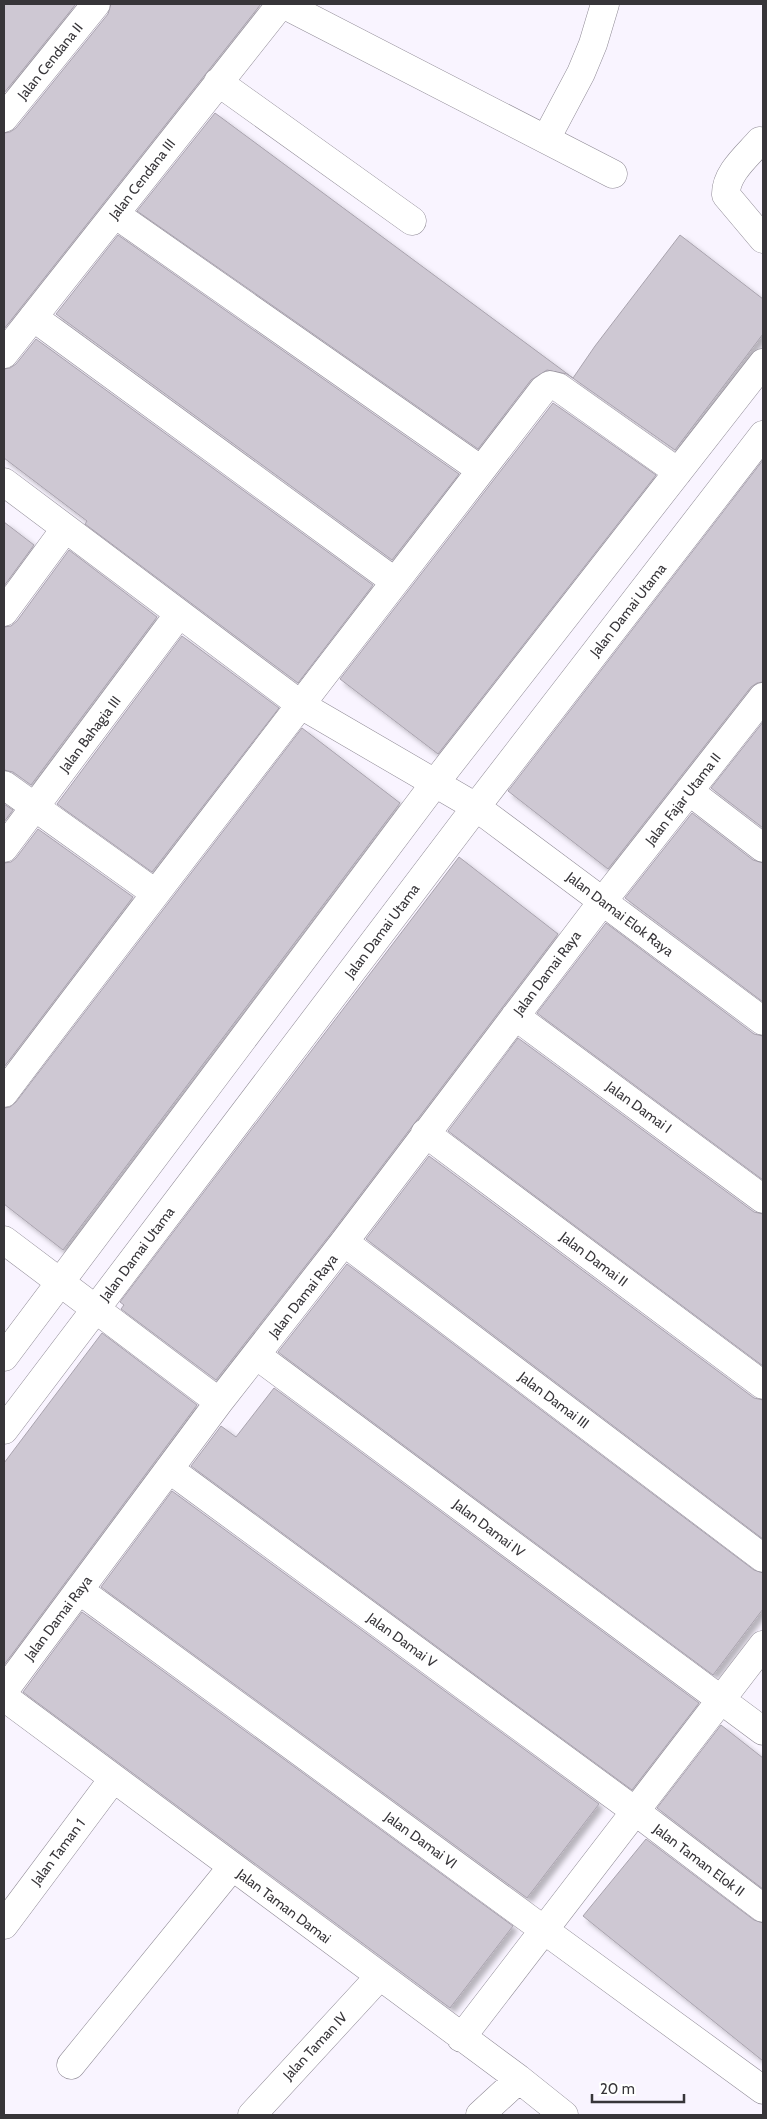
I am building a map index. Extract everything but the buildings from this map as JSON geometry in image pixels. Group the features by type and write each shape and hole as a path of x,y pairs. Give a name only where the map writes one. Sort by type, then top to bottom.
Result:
{"street":[{"name":"Jalan Cendana II","path":"4,118 96,4"},
{"name":"Jalan Cendana III","path":"4,354 218,82 282,4"},
{"path":"282,4 613,174"},
{"path":"546,139 587,58 605,4"},
{"path":"218,82 412,220"},
{"path":"760,141 735,170 726,188 726,195 763,239"},
{"path":"114,214 481,470"},
{"path":"33,317 394,581"},
{"path":"4,1357 435,783 763,363"},
{"path":"4,1093 155,892 302,705 394,581 543,390 550,385 558,387 678,472"},
{"name":"Jalan Damai Utama","path":"4,1430 476,807 763,436"},
{"name":"Jalan Damai Elok Raya","path":"4,482 178,616 302,705 476,807 763,1021"},
{"path":"4,612 65,528"},
{"name":"Jalan Bahagia III","path":"4,848 178,616"},
{"name":"Jalan Fajar Utama II","path":"602,901 763,697"},
{"path":"4,785 155,892"},
{"path":"689,791 763,848"},
{"name":"Jalan Damai Raya","path":"4,1691 219,1402 344,1242 602,901"},
{"name":"Jalan Damai I","path":"515,1016 763,1199"},
{"name":"Jalan Damai II","path":"425,1133 763,1385"},
{"path":"4,1240 219,1402"},
{"name":"Jalan Damai III","path":"344,1242 763,1558"},
{"name":"Jalan Damai IV","path":"256,1355 763,1732"},
{"name":"Jalan Damai V","path":"170,1469 635,1811"},
{"name":"Jalan Damai VI","path":"79,1590 763,2090"},
{"path":"461,2038 763,1645"},
{"name":"Jalan Taman Damai","path":"4,1697 461,2038 519,2079 564,2115"},
{"name":"Jalan Taman 1","path":"4,1925 113,1779"},
{"name":"Jalan Taman Elok II","path":"635,1811 763,1908"},
{"path":"71,2065 232,1867"},
{"name":"Jalan Taman IV","path":"252,2115 379,1977"},
{"path":"480,2115 519,2079"}]}
